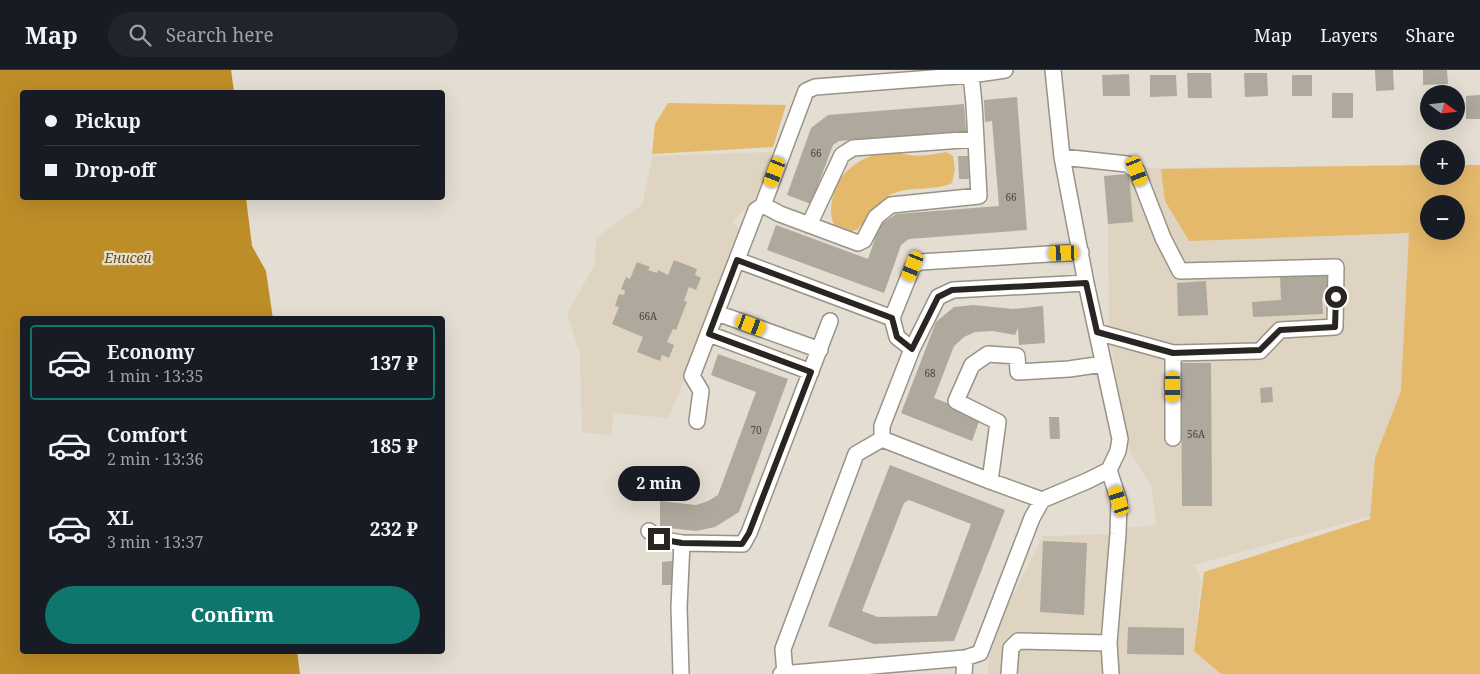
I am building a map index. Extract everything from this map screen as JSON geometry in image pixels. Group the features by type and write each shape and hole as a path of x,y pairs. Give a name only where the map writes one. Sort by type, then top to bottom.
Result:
{"street":[{"path":"697,421 701,391 692,376 737,260 753,238 756,210 763,205 806,90 815,87 970,75 1005,70"},
{"path":"882,439 856,454 783,649 784,674 966,658 980,652 1032,518 1042,500 1087,482 1109,470 1118,451 1120,439 1086,283 1062,157 1053,70"},
{"path":"763,205 809,225 861,243 876,217 891,205 979,196 970,75"},
{"path":"809,225 842,155 853,148 976,139"},
{"path":"1062,157 1127,164 1137,171 1163,238 1180,271 1336,267 1335,327 1280,330 1260,350 1173,353 1097,332"},
{"path":"912,349 897,337 892,318 913,266 920,262 1081,252"},
{"path":"737,260 892,318"},
{"path":"882,439 882,426 912,349 938,297 952,290 1086,283"},
{"path":"717,313 820,350"},
{"path":"649,531 659,539 682,543 742,544 749,533 830,321"},
{"path":"709,334 811,372"},
{"path":"1173,353 1173,438"},
{"path":"990,482 998,422 956,401 972,365 988,354 1016,356 1018,372 1069,369 1103,364"},
{"path":"882,439 990,482 1042,500"},
{"path":"1109,470 1119,501 1109,643 1111,674"},
{"path":"681,674 679,607 682,543"},
{"path":"1009,674 1011,648 1018,641 1109,643"},
{"path":"964,674 966,658"}],"shaded area":[{"path":"668,103 786,105 773,147 652,154 655,124"},
{"path":"885,151 919,156 946,152 953,156 955,170 952,183 945,186 897,192 881,202 857,230 846,232 839,229 831,217 831,208 835,191 841,178 855,164"},
{"path":"773,152 758,195 732,222 742,232 669,418 613,413 612,436 582,432 580,355 567,314 595,264 596,238 642,205 653,156"},
{"path":"1420,165 1420,185 1465,185 1465,165 1480,165 1480,486 1194,565 1201,580 1194,651 1221,674 987,674 990,652 1002,616 1043,536 1118,534 1125,528 1156,525 1152,488 1130,451 1109,335 1108,224 1104,176 1129,174 1142,168"},
{"path":"1420,165 1420,185 1465,185 1465,165 1480,165 1480,674 1221,674 1194,651 1204,572 1370,519 1375,458 1401,391 1409,233 1189,241 1165,201 1161,169"}],"water":[{"name":"Енисей","path":"0,70 231,70 234,90 20,90 20,200 246,200 252,246 266,271 273,316 20,316 20,654 297,654 300,674 0,674"}],"building":[{"path":"1375,70 1393,70 1394,90 1376,91"},
{"path":"1423,70 1447,70 1448,84 1423,85"},
{"path":"1187,73 1211,73 1212,98 1188,98"},
{"path":"1244,73 1267,73 1268,96 1245,97"},
{"path":"1129,74 1130,96 1103,96 1102,75"},
{"path":"1150,75 1176,75 1177,96 1150,97"},
{"path":"1292,75 1312,75 1312,96 1292,96"},
{"path":"1332,93 1353,93 1353,118 1332,118"},
{"path":"1480,95 1480,119 1466,119 1466,96"},
{"path":"1017,97 1027,230 909,239 901,245 884,293 767,250 776,225 868,259 880,225 896,214 999,206 992,121 985,122 984,100"},
{"path":"964,104 966,131 839,141 833,145 811,204 787,195 811,128 828,115"},
{"path":"958,156 968,156 969,179 959,179"},
{"path":"1129,174 1133,222 1108,224 1104,176"},
{"path":"674,260 697,269 695,275 701,278 696,290 689,287 684,301 687,302 676,330 673,329 667,342 674,345 669,358 662,355 660,361 637,352 643,337 612,324 619,307 615,306 619,294 624,295 625,291 621,289 626,277 630,279 637,262 650,267 648,270 657,273 658,270 668,275"},
{"path":"1328,274 1329,298 1322,298 1323,314 1253,317 1252,302 1281,300 1280,276"},
{"path":"1206,281 1208,315 1178,316 1177,283"},
{"path":"973,305 1013,309 1043,306 1045,343 1019,345 1018,328 1015,335 993,331 975,332 964,337 954,346 934,398 981,416 972,441 901,413 936,322 954,307"},
{"path":"718,354 788,379 739,512 715,527 696,531 660,527 660,501 696,505 718,495 756,392 711,375"},
{"path":"1181,363 1211,363 1212,506 1182,506"},
{"path":"1272,387 1273,402 1261,403 1260,388"},
{"path":"1049,417 1059,417 1060,439 1050,439"},
{"path":"890,465 1005,510 954,641 874,644 828,626","holes":["909,500 971,524 937,616 878,617 862,611 904,503"]},
{"path":"1043,541 1087,543 1084,615 1040,612"},
{"path":"672,561 672,585 662,585 662,562"},
{"path":"1128,627 1184,628 1184,655 1127,654"}],"route":[{"path":"659,539 682,543 742,544 749,533 811,372 709,334 737,260 892,318 897,337 912,349 938,297 952,290 967,288 1086,283 1097,332 1173,353 1260,350 1280,330 1335,327 1336,297"}]}
